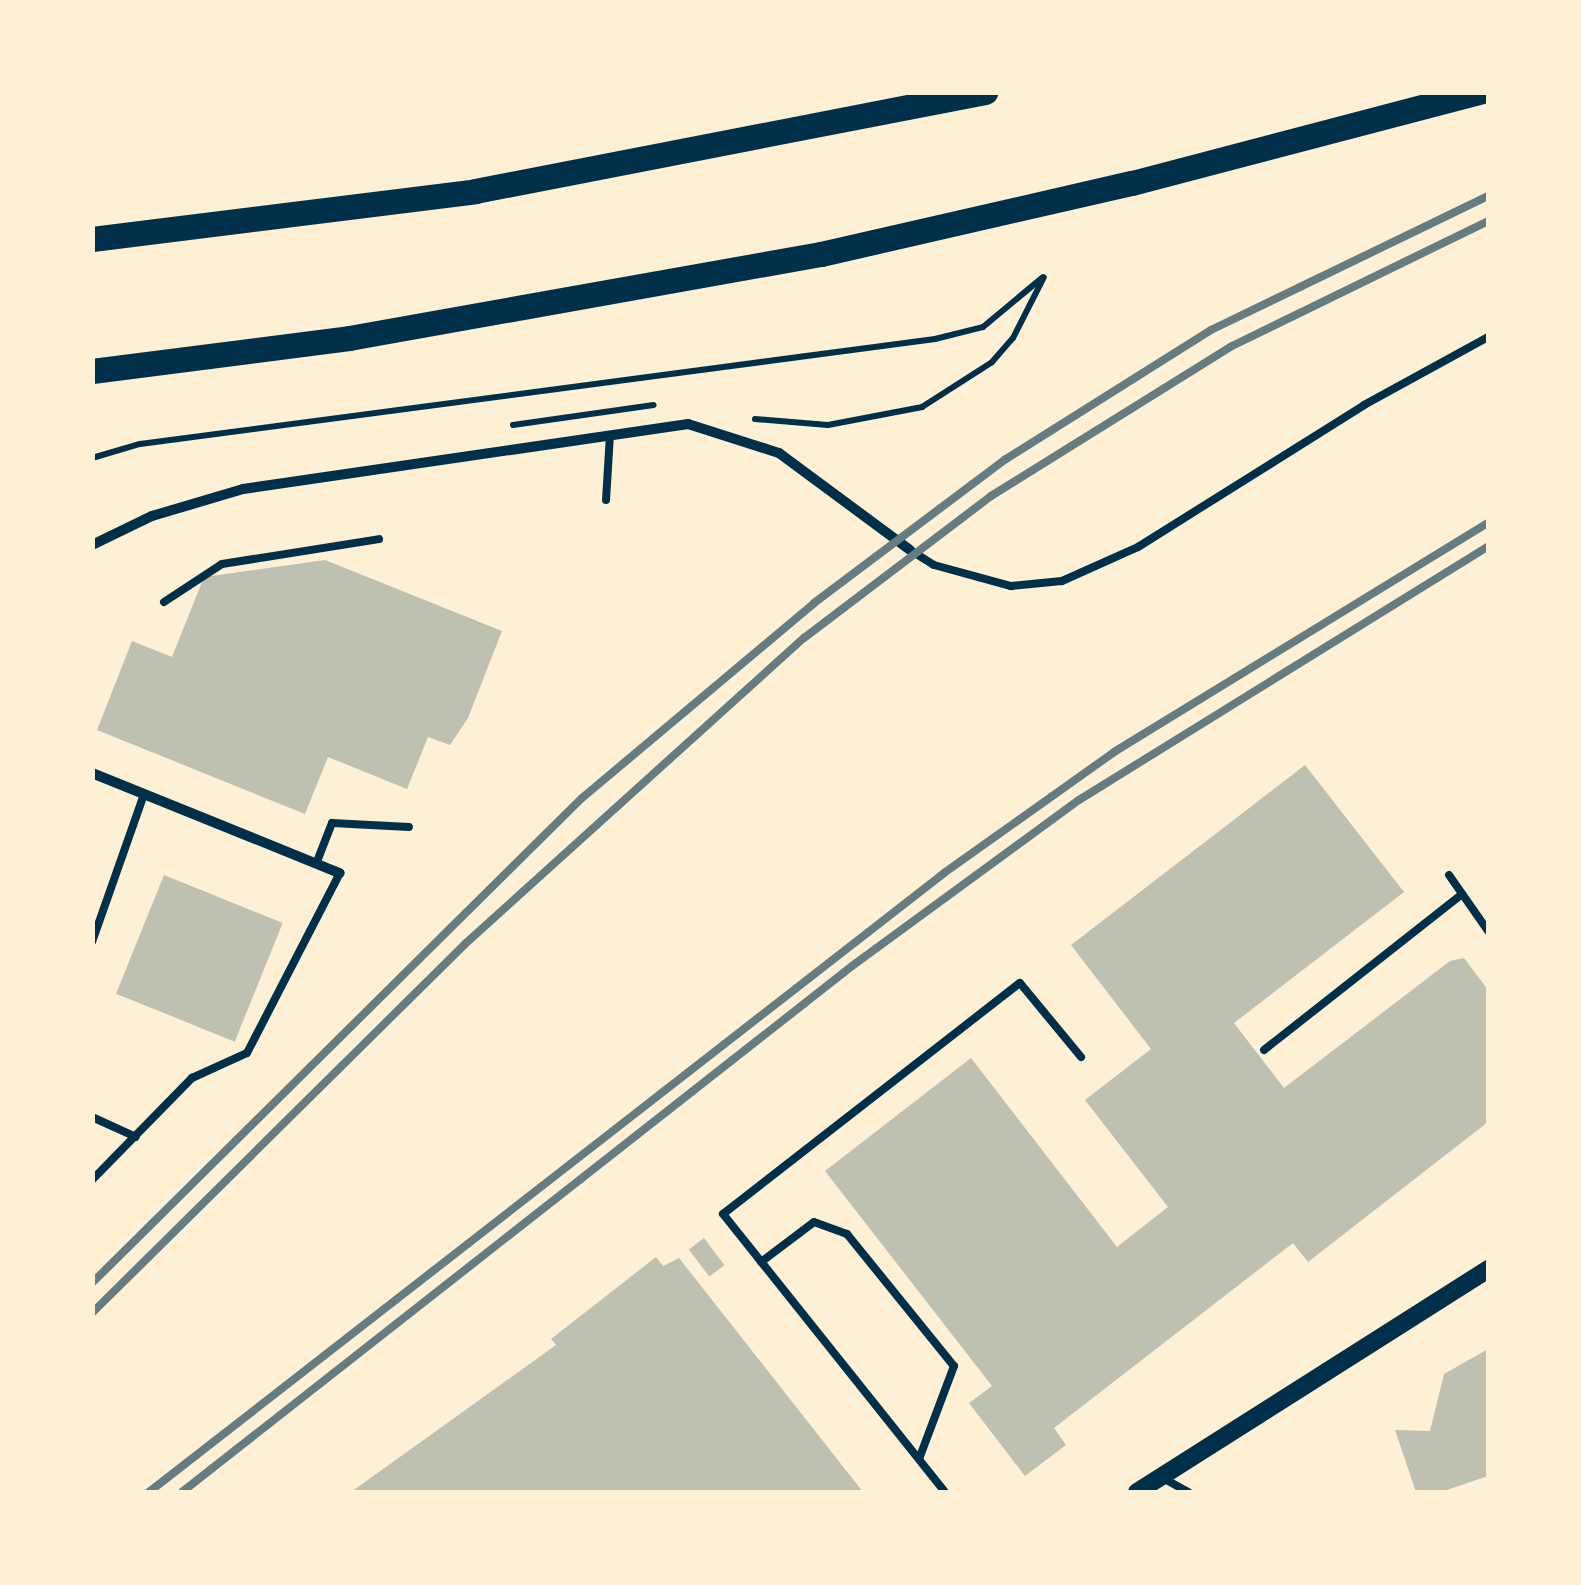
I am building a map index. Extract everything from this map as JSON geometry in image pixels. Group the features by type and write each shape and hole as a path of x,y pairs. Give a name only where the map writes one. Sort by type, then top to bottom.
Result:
{"highway":[{"path":"92,238 475,191 985,92"},
{"path":"92,371 350,338 821,254 1150,179 1480,92"}],"street":[{"path":"92,544 152,516 244,489 688,424 778,452 910,550"},
{"path":"92,773 340,873"},
{"path":"1137,1492 1488,1269"}],"lane":[{"path":"910,550 934,565 1011,586 1062,581 1138,547 1364,406 1488,337"},
{"path":"606,500 610,435"},
{"path":"164,602 222,564 379,539"},
{"path":"92,942 144,794"},
{"path":"316,864 332,823 409,827"},
{"path":"92,1180 192,1078 247,1053 340,873"},
{"path":"1448,874 1488,931"},
{"path":"1264,1050 1462,894"},
{"path":"945,1492 723,1214 1020,984 1080,1058"},
{"path":"92,1117 136,1137"},
{"path":"762,1262 814,1222 846,1234 954,1366 918,1459"},
{"path":"1161,1477 1188,1492"}],"path":[{"path":"92,458 140,444 935,339 983,327 1044,276 1012,338 992,362 922,407 828,425 739,415"}],"building":[{"path":"325,560 502,631 468,718 450,745 428,737 407,789 328,757 305,814 97,730 132,641 172,657 204,577"},
{"path":"1305,765 1404,892 1234,1023 1284,1088 1450,961 1464,958 1488,990 1488,1122 1308,1262 1293,1243 1054,1428 1066,1445 1025,1476 969,1403 992,1386 825,1171 971,1058 1117,1247 1168,1207 1085,1100 1151,1049 1071,945"},
{"path":"164,875 283,923 235,1042 116,994"},
{"path":"704,1238 724,1265 709,1277 689,1249"},
{"path":"656,1257 663,1266 679,1258 863,1492 351,1492 556,1345 551,1339"},
{"path":"1488,1349 1488,1476 1441,1492 1416,1492 1395,1430 1430,1431 1444,1374"}],"railway":[{"path":"92,1283 582,798 814,603 1006,459 1211,330 1488,196"},
{"path":"92,1313 465,944 804,638 991,496 1232,346 1488,221"},
{"path":"149,1492 944,873 1114,752 1488,523"},
{"path":"182,1492 852,966 1079,800 1488,546"}]}
